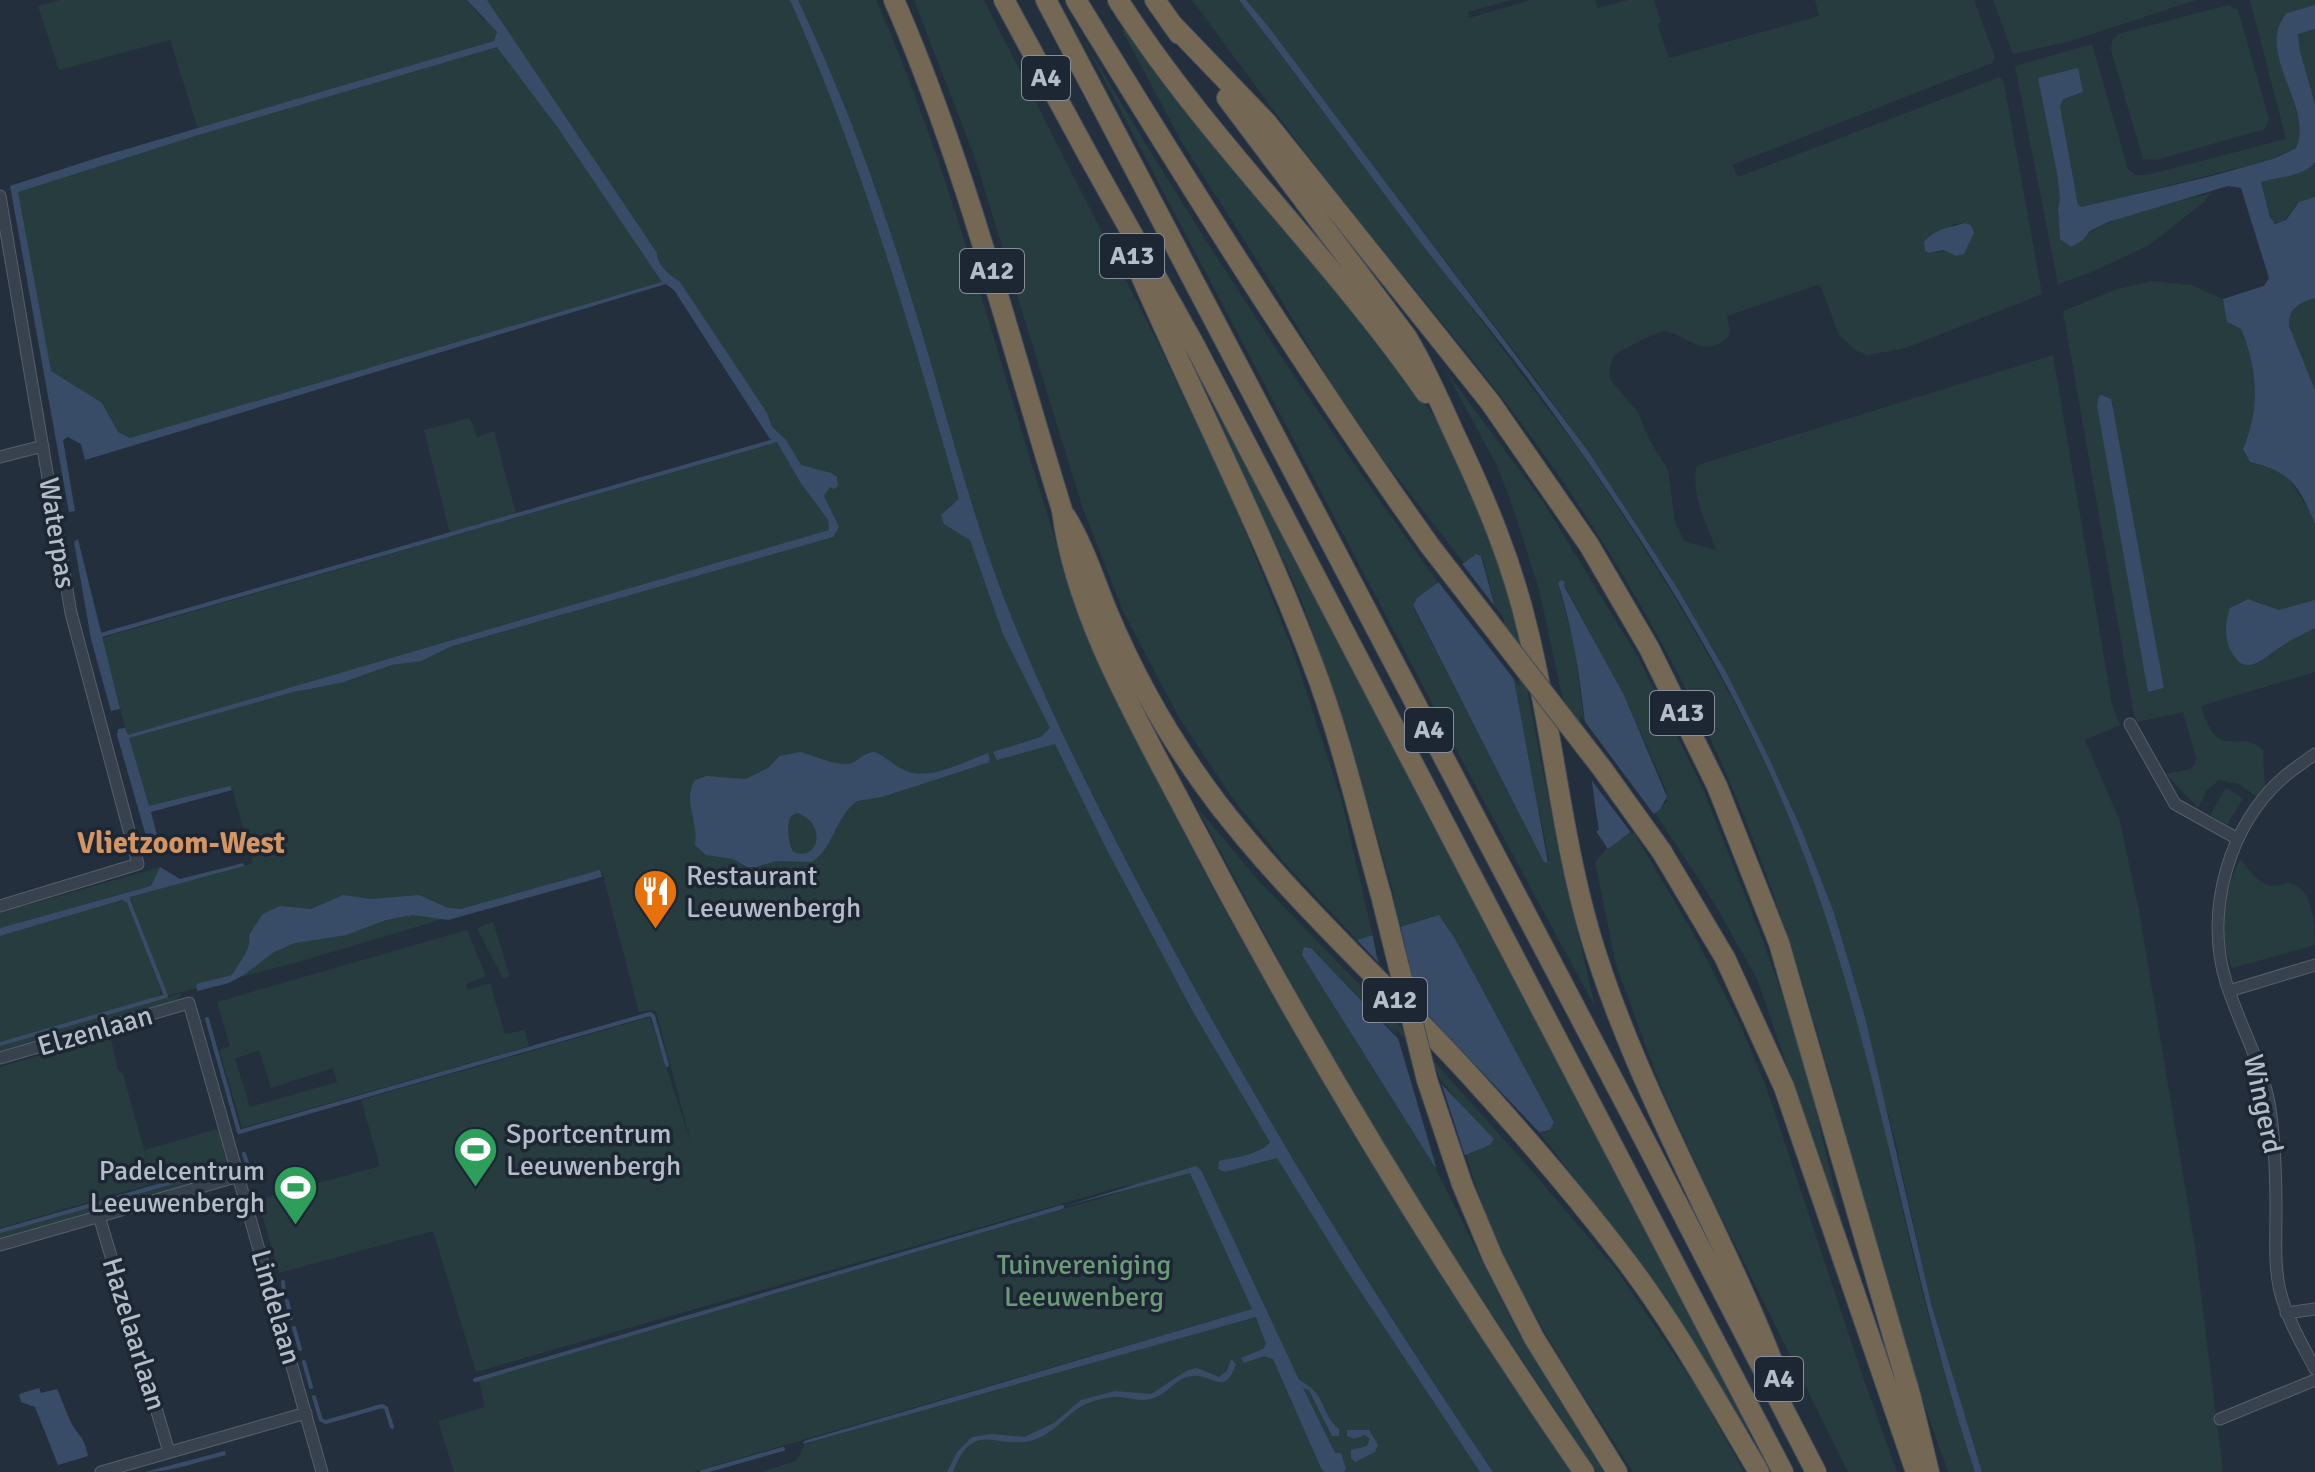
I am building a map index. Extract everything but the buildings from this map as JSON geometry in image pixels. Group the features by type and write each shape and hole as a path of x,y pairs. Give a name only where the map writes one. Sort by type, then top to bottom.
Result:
{"highway":[{"name":"A12","path":"894,0 972,205 1062,510 1067,549 1098,632 1165,774 1223,883 1377,1154 1484,1324 1584,1472"},
{"name":"A4","path":"1004,0 1195,346 1783,1472"},
{"name":"A4","path":"1046,0 1813,1467"},
{"path":"1076,0 1283,332 1430,546 1601,767 1662,852 1725,958 1770,1052 1805,1143 1916,1472"},
{"name":"A4","path":"1086,0 1125,80"},
{"name":"A4","path":"1118,0 1198,112 1376,323 1456,436"},
{"name":"A4","path":"1155,0 1389,312 1422,362 1456,436 1493,519 1520,599 1576,879 1614,1007 1655,1108 1747,1297 1813,1467"},
{"name":"A13","path":"1171,23 1267,123 1490,402 1589,545 1649,648 1717,786 1779,943 1911,1398 1929,1472"},
{"name":"A13","path":"1088,155 1176,356 1269,554 1313,665 1343,757 1381,895 1427,1080 1462,1184 1493,1258 1534,1338 1617,1472"},
{"name":"A12","path":"1062,510 1080,541 1108,613 1147,691 1178,745 1216,801 1261,858 1320,923 1462,1067 1542,1157 1621,1254 1692,1359 1759,1472"}],"street":[{"name":"Waterpas","path":"0,906 138,864 71,613 1,204"},
{"path":"0,457 43,446"},
{"path":"2130,724 2175,804 2238,839"},
{"name":"Wingerd","path":"2315,754 2284,777 2257,807 2238,839 2224,876 2219,919 2220,953 2229,991 2260,1066 2271,1113 2276,1172 2276,1259 2280,1289 2286,1313 2315,1369"},
{"path":"2229,991 2315,965"},
{"name":"Elzenlaan","path":"0,1058 189,1003"},
{"name":"Lindelaan","path":"189,1003 322,1472"},
{"path":"0,1245 239,1176"},
{"name":"Hazelaarlaan","path":"99,1216 169,1452"},
{"path":"2286,1313 2315,1309"},
{"path":"2220,1419 2315,1380"},
{"path":"101,1472 306,1413"}],"green space":[{"name":"Tuinvereniging Leeuwenberg","path":"60,0 467,0 486,23 478,0 795,0 867,181 971,520 1029,676 1088,799 1279,1145 1488,1472 761,1472 796,1461 805,1444 1265,1310 1196,1170 1190,1172 1252,1309 693,1472 454,1472 438,1421 485,1407 479,1381 1189,1172 1124,1186 476,1372 433,1231 279,1273 258,1200 380,1166 361,1100 650,1017 691,1143 656,1012 639,1012 602,872 298,962 167,996 130,897 253,863 232,788 142,813 127,735 102,638 777,442 800,482 828,520 829,530 423,650 830,534 834,523 676,286 668,281 93,453 55,416 13,187 504,40 497,32 494,41 198,129 170,40 59,70 38,6"},
{"path":"798,0 876,0 916,99 951,200 1071,592 1129,723 1184,834 1306,1052 1437,1264 1574,1472 1493,1472 1317,1199 1235,1060 1135,878 1056,720 1004,598 978,524 888,224 846,110"},
{"path":"914,0 984,0 1157,341 1233,501 1293,651 1341,798 1373,936 1357,940 1286,865 1230,795 1178,716 1123,611 1082,506 975,158"},
{"path":"1192,0 1239,0 1582,454 1654,564 1721,677 1780,795 1828,917 1857,1014 1932,1330 1975,1472 1948,1472 1889,1288 1781,916 1709,736 1666,651 1619,569 1541,450 1316,166"},
{"path":"1246,0 1511,0 1468,12 1469,18 1531,0 1595,0 1598,8 1628,0 1654,0 1661,22 1657,24 1669,58 1819,16 1815,0 1974,0 1995,57 1992,63 1732,165 1738,177 2000,77 2004,83 2042,294 1906,348 1868,355 1857,351 1839,335 1821,287 1817,285 1727,316 1730,331 1719,344 1703,346 1665,331 1648,337 1615,355 1610,367 1610,379 1637,411 1650,441 1668,470 1675,522 1684,541 1716,550 1696,489 1696,467 1701,464 2053,355 2112,704 2120,725 2085,740 2120,821 2139,911 2195,1246 2223,1472 1982,1472 1932,1307 1894,1136 1834,913 1726,672 1676,586 1588,451","holes":["1964,223 1953,255 1947,251 1925,251 1954,224"]},
{"path":"1993,0 2196,0 2071,41 2013,54"},
{"path":"2250,0 2315,0 2315,5 2287,13 2278,48 2302,130 2296,148 2276,158 2082,208 2078,205 2060,106 2062,99 2078,93 2078,69 2039,78 2057,173 2060,238 2083,240 2093,231 2123,217 2211,193 2148,246 2058,284 2015,66 2092,44 2128,169 2135,175 2147,175 2286,139"},
{"path":"2228,5 2238,10 2269,119 2265,129 2156,160 2143,159 2111,50 2112,41 2118,34"},
{"path":"1129,25 1416,390 1463,460 1498,548 1522,645 1528,694 1556,838 1595,1007 1083,39 1254,315 1344,450 1438,582 1415,600 1413,607 1547,863 1541,810 1538,809 1513,674 1482,556 1476,554 1464,563 1386,463 1333,386 1181,141 1122,30"},
{"path":"2315,29 2315,104 2298,34"},
{"path":"2315,162 2315,197 2299,202 2282,223 2272,222 2261,182 2298,173"},
{"path":"2153,281 2191,285 2223,299 2229,324 2241,329 2254,374 2252,419 2243,449 2250,462 2285,473 2315,524 2315,600 2287,610 2254,600 2233,606 2272,654 2278,647 2315,628 2315,672 2201,706 2208,724 2222,740 2245,741 2263,750 2266,803 2239,784 2219,780 2207,790 2198,808 2166,774 2190,769 2195,764 2183,712 2137,722 2134,715 2063,311 2117,289","holes":["2102,395 2111,399 2164,688 2149,692 2097,406"]},
{"path":"2315,298 2315,390 2289,320 2300,305"},
{"path":"1445,370 1544,503 1638,657 1703,789 1802,1051 1846,1239 1758,981 1713,901 1655,813 1667,801 1666,790 1624,695 1563,583 1558,584 1573,640 1589,755 1562,696 1539,589 1509,496 1496,464"},
{"path":"1202,382 1747,1431 1666,1297 1539,1132 1550,1130 1554,1122 1454,937 1439,915 1399,927 1393,892 1351,745 1301,599"},
{"path":"470,418 477,437 494,431 516,514 450,534 424,430"},
{"path":"2226,788 2243,798 2227,825 2210,815"},
{"path":"1196,806 1258,880 1439,1067 1618,1272 1697,1388 1744,1472 1633,1472 1537,1319 1496,1239 1466,1154 1490,1145 1448,1088 1311,948 1305,947 1302,955 1435,1167 1517,1331 1604,1472 1597,1472 1419,1204 1309,1016"},
{"path":"1632,829 1692,931 1739,1022 1765,1084 1897,1472 1848,1472 1708,1190 1661,1087 1616,965 1595,862 1608,847"},
{"path":"2240,859 2263,883 2270,886 2292,884 2305,893 2312,910 2315,945 2232,968 2225,941 2224,913"},
{"path":"160,867 151,886 0,928 0,913"},
{"path":"122,900 128,904 161,990 159,996 0,1042 0,936"},
{"path":"493,922 510,977 503,979 477,928"},
{"path":"467,930 486,976 466,984 468,990 490,983 505,1034 525,1030 529,1046 242,1128 219,1050 230,1046 217,1002","holes":["259,1050 271,1088 333,1068 337,1082 250,1107 235,1059"]},
{"path":"182,993 178,1000 0,1052 0,1046"},
{"path":"110,1035 147,1161 145,1150 217,1129 231,1168 228,1173 0,1239 0,1233 177,1182 151,1184 0,1228 0,1067"}],"water":[{"path":"467,0 487,0 657,253 662,266 680,282 767,413 772,427 786,440 801,465 837,477 838,486 834,489 830,487 824,496 839,527 833,537 452,646 421,661 391,665 341,683 293,692 129,738 149,806 230,786 232,790 151,812 160,847 155,852 150,850 117,735 118,729 125,728 128,735 829,530 828,520 800,482 777,442 770,439 674,290 666,284 85,460 81,444 68,437 63,440 75,511 69,512 10,186 494,41 497,32","holes":["497,47 558,128 662,282 130,438 118,432 102,403 51,371 18,192"]},
{"path":"790,0 798,0 861,148 900,262 991,561 1038,680 1075,760 1195,989 1276,1130 1360,1268 1493,1472 1480,1472 1349,1274 1277,1158 1225,1172 1218,1169 1219,1161 1254,1153 1270,1142 1192,1010 1055,744 997,760 993,752 1041,737 1050,728 1003,634 970,540 944,524 941,515 959,499 922,372 884,246 840,122"},
{"path":"1239,0 1246,0 1267,25 1588,451 1676,586 1726,672 1802,831 1834,913 1865,1017 1932,1307 1982,1472 1975,1472 1951,1394 1871,1077 1827,920 1774,781 1745,721 1644,545 1568,433"},
{"path":"2315,5 2315,29 2298,34 2315,104 2315,162 2298,174 2261,182 2270,217 2275,224 2286,220 2299,202 2315,197 2315,298 2296,307 2289,326 2315,390 2315,524 2292,482 2276,471 2250,462 2243,449 2252,419 2254,374 2241,329 2227,322 2223,299 2264,286 2269,278 2241,188 2228,186 2108,222 2090,231 2071,247 2060,239 2057,173 2038,78 2078,68 2083,92 2063,99 2060,106 2078,205 2082,207 2212,176 2276,158 2296,148 2300,132 2298,115 2280,62 2278,28 2287,13"},
{"path":"1964,223 1971,225 1974,233 1964,254 1956,256 1943,250 1925,251 1924,242 1933,234"},
{"path":"2102,395 2111,399 2113,408 2164,688 2148,692 2097,406"},
{"path":"78,539 120,709 111,711 91,639 74,542"},
{"path":"1476,554 1481,556 1513,674 1548,863 1544,862 1413,605 1417,598"},
{"path":"1561,580 1565,582 1564,586 1624,695 1667,797 1660,809 1608,849 1596,831 1599,830 1579,675 1558,583"},
{"path":"2248,599 2279,610 2315,600 2315,628 2256,663 2243,664 2231,651 2226,624 2230,608"},
{"path":"800,752 846,764 875,752 902,769 922,774 945,770 988,753 990,762 882,797 857,801 812,862 776,861 747,867 733,859 706,855 695,845 690,796 695,780 707,776 746,779 768,768 780,756","holes":["797,813 807,818 816,832 814,847 802,854 793,852 788,834 791,816"]},
{"path":"243,863 244,866 130,897 131,905 122,900 0,936 0,928 151,886 160,867 180,879"},
{"path":"600,870 602,877 448,920 413,915 386,920 346,935 295,943 274,952 229,983 197,991 196,984 232,975 247,951 249,935 262,915 280,906 311,909 343,895 371,899 419,895 448,908 461,909"},
{"path":"1439,915 1454,937 1554,1122 1550,1130 1539,1132 1357,940"},
{"path":"1304,947 1311,948 1494,1139 1490,1145 1435,1167 1302,955"},
{"path":"1196,1166 1201,1170 1299,1380 1319,1397 1339,1429 1339,1436 1332,1436 1309,1390 1303,1388 1335,1453 1341,1453 1346,1469 1344,1472 1324,1472 1321,1468 1273,1359 1264,1356 1244,1363 1241,1358 1263,1349 1266,1344 1256,1317 803,1444 804,1441 1252,1309 1190,1173 1062,1207"},
{"path":"1231,1359 1236,1364 1226,1381 1192,1376 1151,1399 1116,1397 1093,1402 1034,1440 987,1440 969,1445 953,1472 947,1472 957,1452 972,1437 991,1434 1024,1437 1054,1423 1081,1400 1115,1391 1151,1394 1188,1370 1197,1368 1219,1377 1227,1371"},
{"path":"39,1388 41,1393 57,1389 88,1456 58,1465 35,1407 21,1402 19,1394"},
{"path":"1347,1430 1369,1430 1378,1445 1375,1452 1355,1462 1351,1458 1351,1450 1367,1446 1370,1439 1365,1435 1354,1439 1347,1436"},
{"path":"225,1451 226,1455 186,1466 145,1472"}],"pier":[{"path":"1460,561 1503,617 1520,687 1436,579"},
{"path":"1580,715 1656,817 1632,834 1587,774"},
{"path":"1400,923 1421,1012 1381,971 1376,953 1372,932"},
{"path":"1395,1028 1438,1073 1466,1159 1437,1170"}],"waterway":[{"path":"101,635 774,441"},
{"path":"0,1044 166,996 129,902"},
{"path":"207,1019 239,1132 650,1014 667,1065"},
{"path":"244,1154 247,1163"},
{"path":"190,1178 225,1168"},
{"path":"0,1231 176,1181"},
{"path":"475,1380 1062,1207"},
{"path":"283,1282 284,1292"},
{"path":"287,1301 291,1318"},
{"path":"294,1328 300,1349"},
{"path":"304,1362 311,1387"},
{"path":"314,1397 321,1420 326,1422 382,1406 386,1408 392,1427"},
{"path":"702,1472 783,1449"}],"place":[{"name":"Restaurant Leeuwenbergh","path":"655,931"},
{"name":"Sportcentrum Leeuwenbergh","path":"475,1189"},
{"name":"Padelcentrum Leeuwenbergh","path":"296,1226"}],"district":[{"name":"Vlietzoom-West","path":"181,843"}]}
